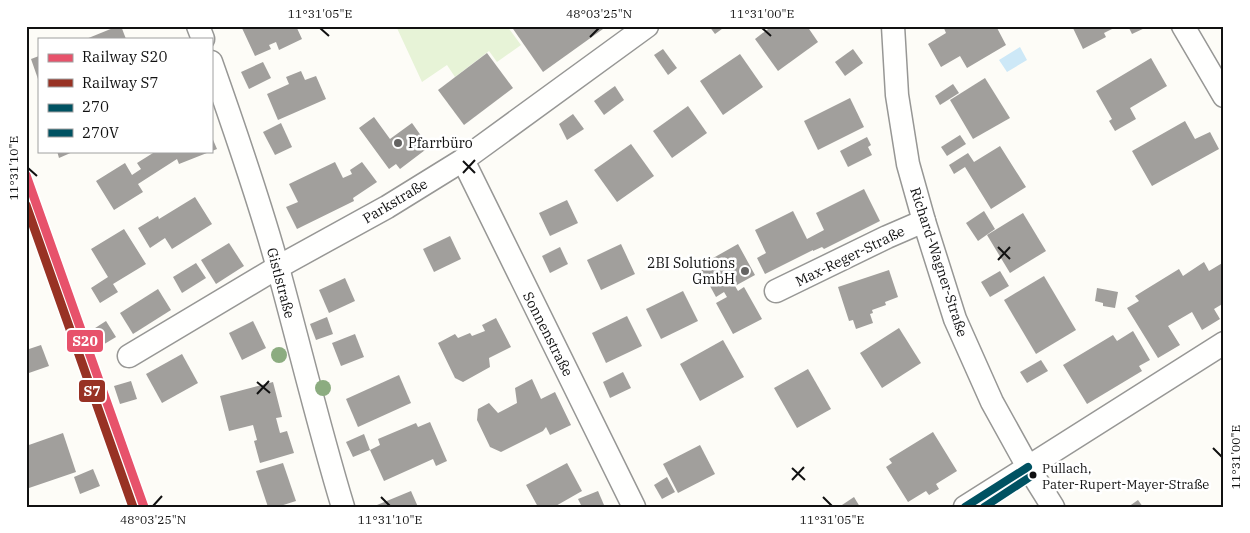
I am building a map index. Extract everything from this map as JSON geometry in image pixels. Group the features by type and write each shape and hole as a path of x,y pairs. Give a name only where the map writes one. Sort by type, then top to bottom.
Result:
{"street":[{"path":"198,26 203,38"},
{"name":"Parkstraße","path":"129,356 278,267 387,207 462,160 647,26"},
{"name":"Richard-Wagner-Straße","path":"892,26 896,95 908,164 924,222 955,318 992,402 1028,467 1053,507"},
{"path":"1183,26 1224,96"},
{"name":"Gistlstraße","path":"212,65 243,151 278,267 343,507"},
{"name":"Sonnenstraße","path":"462,160 634,507"},
{"name":"Max-Reger-Straße","path":"776,292 887,237 924,222"},
{"path":"965,507 1224,343"}],"green space":[{"path":"396,26 507,26 521,45 497,62 489,51 455,77 447,65 422,82"}],"water":[{"path":"1020,47 1027,60 1007,72 999,60"}],"building":[{"path":"121,26 126,38 88,38"},
{"path":"241,26 296,26 302,39 279,50 276,42 269,45 271,49 255,56"},
{"path":"511,26 601,26 603,29 543,72"},
{"path":"709,26 726,26 715,34"},
{"path":"772,26 807,26 818,42 778,71 755,39"},
{"path":"943,26 996,26 1006,45 967,68 960,56 941,67 928,44 946,33"},
{"path":"1072,26 1118,26 1104,33 1106,37 1083,49"},
{"path":"1128,26 1149,26 1132,34"},
{"path":"663,49 677,68 668,75 654,55"},
{"path":"853,49 863,63 845,76 835,62"},
{"path":"487,53 513,88 464,125 438,90"},
{"path":"740,54 763,87 723,115 700,81"},
{"path":"38,56 38,79 31,59"},
{"path":"1151,58 1167,86 1130,108 1136,119 1115,131 1109,121 1112,119 1096,91"},
{"path":"263,62 271,78 249,89 241,72"},
{"path":"301,71 305,80 316,76 326,99 278,120 267,94 289,84 286,77"},
{"path":"985,78 1010,118 973,139 950,100"},
{"path":"953,84 959,93 940,105 935,96"},
{"path":"615,86 624,100 604,115 594,101"},
{"path":"850,98 864,127 818,150 804,121"},
{"path":"688,106 707,133 672,158 653,131"},
{"path":"573,114 584,129 567,140 559,124"},
{"name":"Pfarrbüro","path":"374,117 390,139 412,123 429,147 400,169 396,164 389,169 359,128"},
{"path":"1185,121 1195,139 1210,132 1219,149 1152,186 1132,151"},
{"path":"281,123 292,147 275,155 263,132"},
{"path":"960,135 966,144 947,156 941,147"},
{"path":"212,137 217,149 212,151"},
{"path":"867,137 871,145 868,147 872,155 848,167 840,151"},
{"path":"631,144 654,176 617,202 594,170"},
{"path":"1000,146 1026,187 991,209 965,167 954,174 949,165 968,153 974,162"},
{"path":"57,152 73,152 59,158"},
{"path":"209,152 179,164 177,159 138,184 143,192 114,210 96,181 125,163 132,175 141,169 137,163 153,153"},
{"path":"335,162 343,178 352,174 350,170 362,162 377,182 353,198 354,201 297,229 286,207 298,202 289,184"},
{"path":"864,189 880,221 824,249 822,247 813,250 765,274 757,258 766,253 755,230 793,211 807,239 824,230 816,213"},
{"path":"195,197 212,224 172,249 165,238 150,248 138,228 158,216 159,219"},
{"path":"567,200 578,223 550,236 539,213"},
{"path":"984,211 995,229 978,241 966,223"},
{"path":"1023,213 1046,251 1010,273 987,235"},
{"path":"124,229 146,264 113,284 118,292 100,303 91,288 108,277 91,249"},
{"path":"450,236 461,259 434,272 423,249"},
{"path":"229,243 244,266 216,284 201,260"},
{"path":"621,244 635,274 601,290 587,260"},
{"path":"738,244 755,275 735,286 738,291 744,287 762,319 733,334 716,303 727,297 724,292 716,297 699,266"},
{"path":"560,247 568,264 550,273 542,256"},
{"path":"1204,262 1209,271 1224,262 1224,303 1214,309 1220,319 1202,330 1192,312 1168,326 1180,345 1158,358 1127,308 1139,301 1135,296 1179,269 1183,276"},
{"path":"196,263 206,278 182,293 173,277"},
{"path":"889,270 898,297 885,302 886,305 872,310 873,313 870,314 873,323 856,329 853,320 849,321 838,287"},
{"path":"1000,271 1009,286 990,297 981,282"},
{"path":"1044,276 1076,330 1036,354 1004,300"},
{"path":"345,278 355,301 329,313 319,290"},
{"path":"1097,288 1118,292 1115,308 1103,306 1103,303 1095,301"},
{"path":"158,289 171,310 133,334 120,313"},
{"path":"683,291 698,321 661,339 646,309"},
{"path":"627,316 642,346 606,363 592,333"},
{"path":"327,317 333,334 316,340 310,324"},
{"path":"496,318 511,347 489,358 490,367 463,382 455,378 438,343 455,334 458,338 470,333 472,336 485,331 482,325"},
{"path":"106,321 116,337 101,346 92,330"},
{"path":"253,321 266,348 242,360 229,333"},
{"path":"899,328 921,363 882,388 860,353"},
{"path":"1133,331 1150,360 1139,366 1142,371 1087,404 1063,365 1113,335 1117,341"},
{"path":"355,334 364,357 341,366 332,343"},
{"path":"723,340 744,377 700,401 680,364"},
{"path":"41,345 49,366 26,374 26,350"},
{"path":"182,354 198,383 162,403 146,374"},
{"path":"1041,360 1048,371 1027,383 1020,372"},
{"path":"808,369 831,409 797,428 774,388"},
{"path":"623,372 631,388 610,398 603,382"},
{"path":"399,375 411,403 358,427 346,399"},
{"path":"532,379 541,399 555,392 571,425 550,435 546,427 543,431 501,452 490,447 477,420 478,409 489,403 498,413 517,403 515,388"},
{"path":"131,381 137,399 120,404 114,386"},
{"path":"273,382 282,417 276,418 280,433 287,431 294,453 260,463 254,441 257,440 253,425 229,431 220,396"},
{"path":"430,422 447,461 436,466 433,459 384,481 370,450 380,445 378,439 416,423 418,427"},
{"path":"933,432 957,471 936,484 939,489 929,495 926,491 908,502 886,467 892,463 889,459"},
{"path":"63,433 76,472 29,488 26,482 26,446"},
{"path":"364,434 370,450 353,457 346,442"},
{"path":"700,445 715,474 678,493 663,464"},
{"path":"283,463 296,501 277,507 268,507 256,471"},
{"path":"567,463 582,491 554,507 538,507 526,485"},
{"path":"93,469 100,486 80,494 74,477"},
{"path":"667,477 675,492 662,499 654,485"},
{"path":"411,491 418,507 378,507 377,505"},
{"path":"598,491 604,505 599,507 582,507 578,499"},
{"path":"854,497 860,507 839,507"},
{"path":"1138,500 1143,507 1128,507"}],"rail line":[{"name":"S20","path":"26,175 144,507"},
{"name":"S7","path":"26,205 133,507"}],"transit line":[{"name":"270","path":"965,507 1028,467"},
{"name":"270V","path":"984,507 1033,475"}],"place":[{"name":"Pfarrbüro","path":"398,143"},
{"name":"2BI Solutions GmbH","path":"745,271"},
{"name":"Pullach, Pater-Rupert-Mayer-Straße","path":"1033,475"}]}
